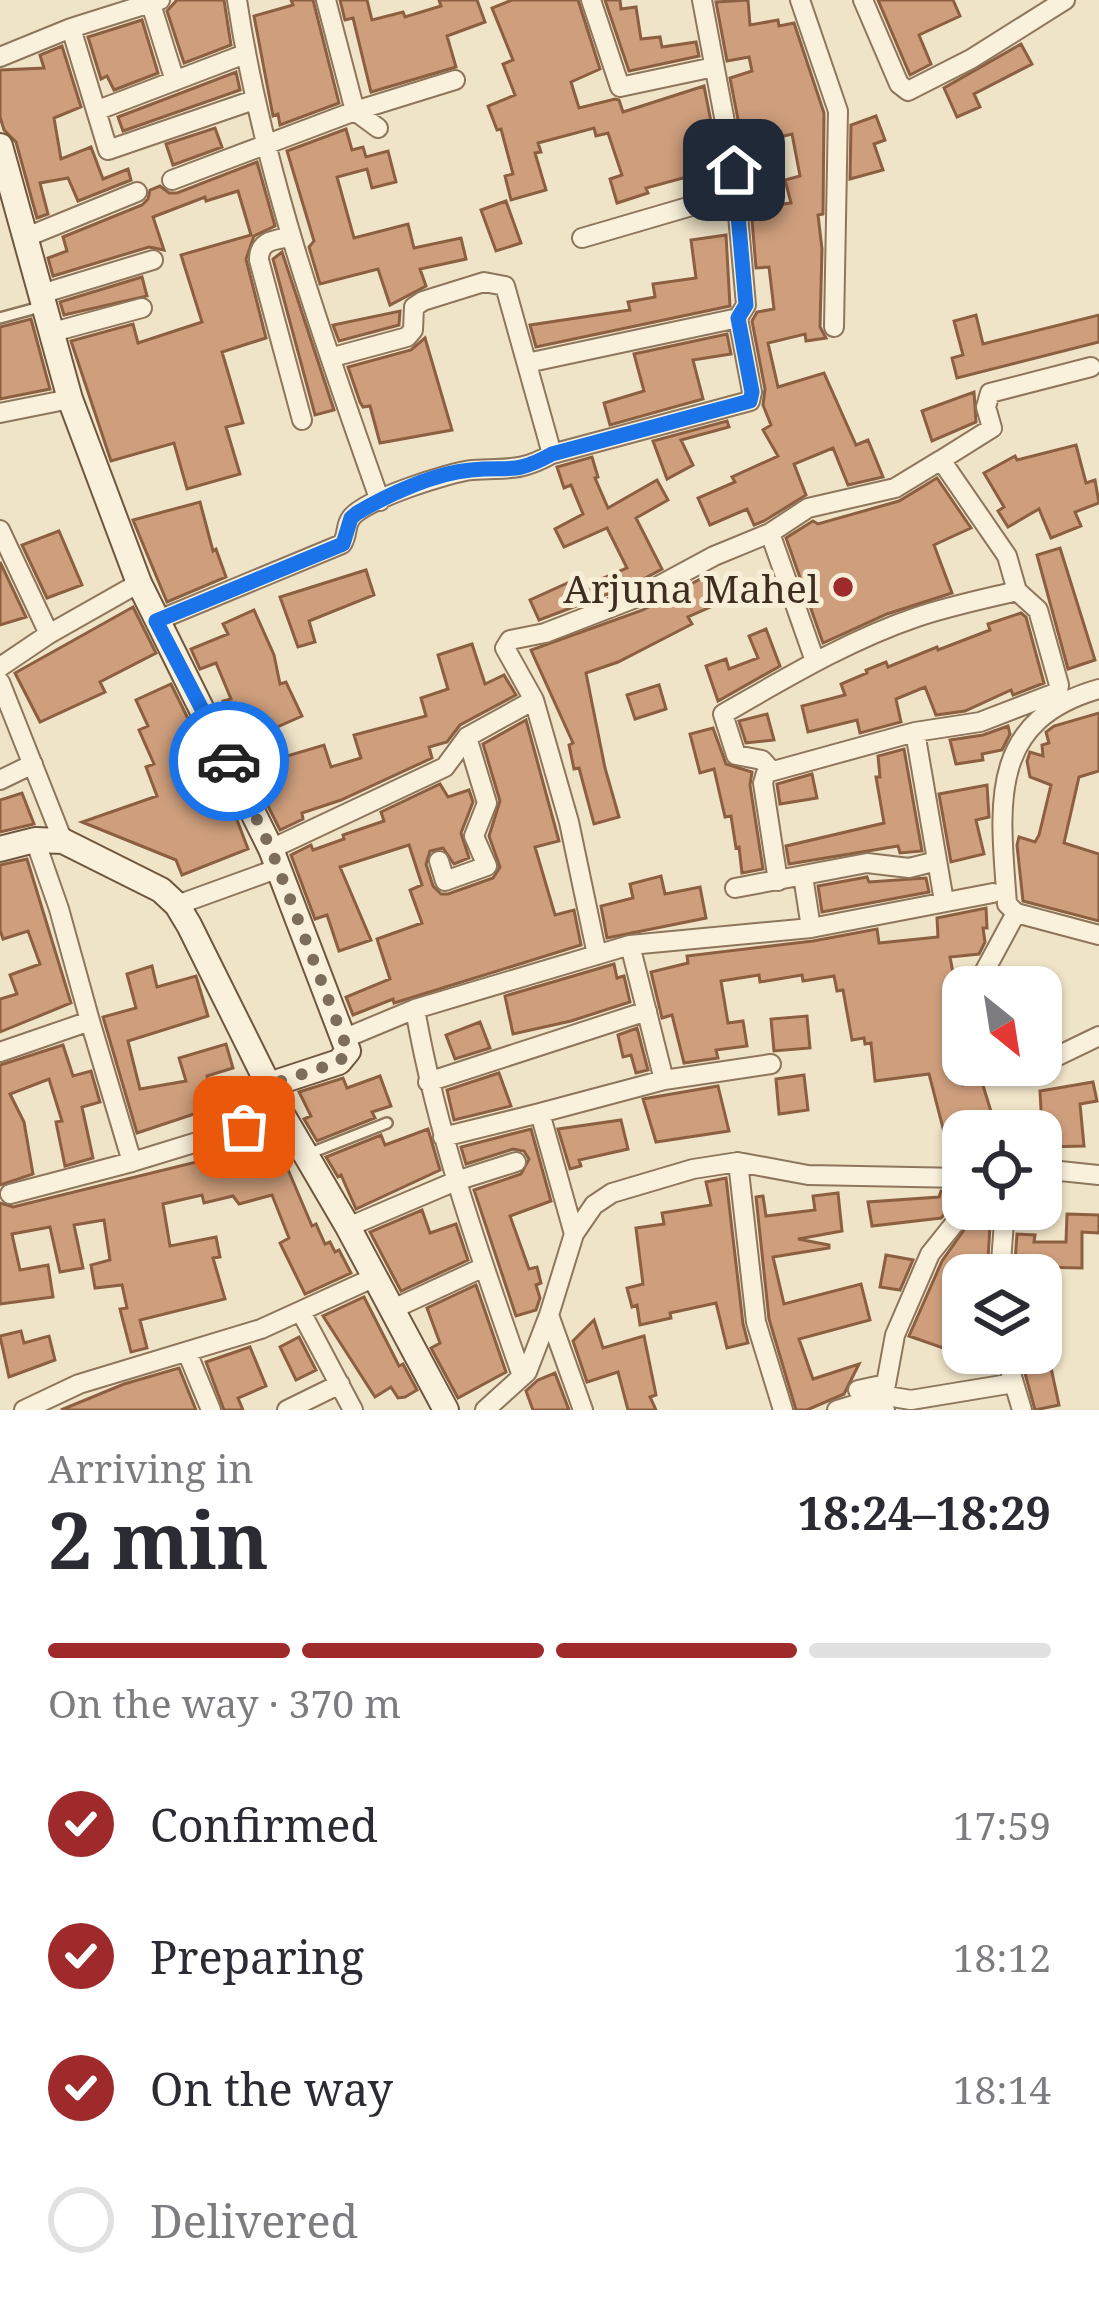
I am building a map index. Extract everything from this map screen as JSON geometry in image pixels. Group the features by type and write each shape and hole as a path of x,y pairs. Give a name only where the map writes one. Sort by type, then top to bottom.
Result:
{"street":[{"path":"0,57 71,28 102,9 160,0"},
{"path":"237,0 265,146 380,501"},
{"path":"326,0 355,111 378,128"},
{"path":"591,0 620,87 715,67"},
{"path":"156,621 343,544 351,518 380,501 471,470 524,470 552,454 750,401 738,318 746,305 736,194 702,0"},
{"path":"800,0 838,111 834,327"},
{"path":"863,0 899,85 908,91 971,59 1065,0"},
{"path":"150,2 175,81"},
{"path":"71,28 108,151 254,100"},
{"path":"98,110 245,54"},
{"path":"172,180 355,111 455,80"},
{"path":"0,146 7,206 24,238 70,399 140,583 275,859 348,1051 344,1059 275,1083 271,1090"},
{"path":"24,238 137,193"},
{"path":"582,238 736,194"},
{"path":"291,237 266,242 259,250 259,260 302,420"},
{"path":"42,300 153,260"},
{"path":"333,357 407,337 413,330 414,308 423,301 484,282 505,286 552,454"},
{"path":"53,332 142,308"},
{"path":"527,363 738,318"},
{"path":"597,955 569,821 534,700 506,656 510,640 545,633 638,597 714,556 770,533 808,508 895,488 992,428 986,407 990,393 1091,368"},
{"path":"0,413 70,399"},
{"path":"778,880 763,782 771,770 915,733 980,722 1058,692 1057,671 1038,610 1017,590 1007,556 941,460"},
{"path":"0,530 49,634"},
{"path":"770,533 815,662"},
{"path":"0,668 49,634 140,583"},
{"path":"771,770 762,760 736,755 723,714 815,662 915,618 1017,590"},
{"path":"0,682 63,841"},
{"path":"1099,688 1055,705 1035,718 1018,739 1000,818 1007,904 1016,913 1099,935"},
{"path":"177,905 275,859 445,767 466,737 534,700"},
{"path":"915,733 944,901"},
{"path":"439,861 445,881 487,866 474,836 487,803 466,737"},
{"path":"0,780 33,764"},
{"path":"35,840 132,1162"},
{"path":"0,849 35,840 63,841 160,890 177,905 282,1116 446,1410"},
{"path":"735,889 867,862 909,868 938,861"},
{"path":"803,876 811,928"},
{"path":"343,1039 415,1010 630,945 811,928 993,893"},
{"path":"987,966 1016,913"},
{"path":"630,945 664,1080"},
{"path":"415,1010 428,1082 456,1181 522,1376"},
{"path":"428,1082 647,1011"},
{"path":"1,1049 90,1021"},
{"path":"1062,1054 1099,1036"},
{"path":"443,1136 664,1080 770,1064"},
{"path":"540,1113 574,1234"},
{"path":"10,1194 282,1116"},
{"path":"348,1227 456,1181 516,1162"},
{"path":"738,1162 756,1322 783,1410"},
{"path":"485,1410 532,1361 574,1234 594,1205 612,1193 693,1169 738,1162 808,1174 942,1177"},
{"path":"1062,1171 1099,1175"},
{"path":"858,1390 886,1384 895,1335 930,1254 949,1230"},
{"path":"392,1309 484,1267"},
{"path":"24,1410 79,1384 301,1312 375,1277"},
{"path":"301,1312 353,1410"},
{"path":"549,1315 583,1410"},
{"path":"187,1352 212,1410"},
{"path":"1011,1374 1022,1410"},
{"path":"858,1390 911,1400 1014,1383"},
{"path":"287,1410 340,1384"},
{"path":"837,1410 873,1400 858,1390"},
{"path":"858,1390 885,1410"}],"lane":[{"path":"0,318 42,300"},
{"path":"304,1155 387,1123"}],"building":[{"path":"177,0 224,0 231,45 184,63 167,11"},
{"path":"291,0 313,0 339,103 280,125 278,114 273,116 254,16 293,5"},
{"path":"340,0 367,0 372,20 403,12 405,17 441,6 439,0 477,0 485,22 447,36 456,67 371,92 353,18 345,20"},
{"path":"512,0 578,0 600,69 571,82 579,108 615,99 623,112 704,86 720,168 646,188 648,193 617,203 610,179 622,175 608,133 596,136 594,128 538,143 541,152 535,153 546,190 511,200 505,176 513,174 501,129 497,130 488,106 515,95 503,64 513,60 492,8"},
{"path":"605,0 620,0 621,9 636,7 641,39 660,37 662,47 696,42 699,56 629,71"},
{"path":"748,0 750,25 778,20 779,26 794,23 824,113 823,214 818,215 820,327 826,338 806,341 805,334 768,343 778,387 824,373 856,445 868,440 883,477 848,485 833,448 794,464 806,495 754,525 747,509 710,525 698,498 778,456 763,430 771,425 763,405 765,389 752,321 757,312 774,309 769,267 756,268 751,208 791,203 785,180 800,176 792,134 743,146 730,78 752,71 749,57 727,61 716,2"},
{"path":"878,0 953,0 960,16 919,35 931,64 910,75"},
{"path":"142,20 158,73 114,90 107,76 101,79 88,37"},
{"path":"1021,44 1032,64 974,94 980,107 957,117 944,88"},
{"path":"62,46 81,107 54,118 61,159 91,147 103,179 128,169 131,180 78,201 68,178 40,183 48,214 37,218 16,142 4,130 0,117 0,70 44,68 40,55"},
{"path":"236,72 240,90 123,131 118,117"},
{"path":"876,116 885,140 874,144 883,170 850,179 851,125"},
{"path":"215,128 222,147 173,165 166,144"},
{"path":"346,129 352,150 363,147 366,157 388,151 396,182 372,188 367,169 337,177 354,238 408,224 414,248 461,238 466,259 420,269 426,286 390,305 378,269 320,284 309,247 314,241 287,151"},
{"path":"257,162 275,226 254,236 246,259 266,338 222,352 243,423 226,427 240,474 187,489 174,443 111,461 71,341 133,324 138,343 202,322 181,255 251,235 238,191 206,201 205,197 153,217 164,250 149,247 53,276 48,258 67,251 63,237 142,205 150,190 160,186 177,193"},
{"path":"506,201 521,243 496,251 481,210"},
{"path":"726,235 730,306 536,347 530,325 630,310 628,302 655,297 653,284 696,278 691,240"},
{"path":"282,252 334,410 315,415 273,259"},
{"path":"142,277 147,296 64,315 60,302"},
{"path":"400,311 399,325 339,341 333,325"},
{"path":"976,315 983,344 1099,315 1099,342 957,378 952,358 963,355 954,321"},
{"path":"31,319 50,389 0,399 0,327"},
{"path":"727,334 731,354 693,360 703,399 610,425 604,403 644,391 634,354"},
{"path":"425,338 452,430 380,443 370,406 360,402 348,367 411,350"},
{"path":"974,392 976,422 932,441 922,411"},
{"path":"727,421 729,427 681,440 693,465 667,479 653,441"},
{"path":"1076,445 1086,483 1095,480 1099,503 1075,512 1081,526 1051,538 1039,509 1008,527 998,511 1004,507 984,473 1015,456 1017,460"},
{"path":"592,457 608,508 657,480 668,500 636,518 662,569 539,620 530,600 572,581 576,590 627,568 607,528 564,547 555,529 583,514 571,485 564,488 557,467"},
{"path":"937,478 971,528 934,545 952,593 887,614 823,643 786,538 813,521 818,524 899,501"},
{"path":"200,502 213,551 216,549 226,577 167,602 133,520"},
{"path":"59,531 82,585 47,598 22,545"},
{"path":"1060,548 1095,660 1068,669 1037,555"},
{"path":"0,562 26,617 0,625"},
{"path":"366,570 374,595 309,621 315,642 298,647 280,597"},
{"path":"704,577 717,604 688,617 692,624 586,673 619,817 594,824 579,768 574,769 569,745 573,743 531,650 643,610"},
{"path":"133,607 156,653 100,682 105,692 40,722 15,673"},
{"path":"254,610 274,655 280,684 286,682 302,716 275,728 284,757 324,745 331,767 361,758 354,735 426,716 421,698 448,689 438,655 472,644 485,684 504,675 516,695 460,725 447,742 429,747 432,758 302,813 303,819 280,830 258,786 243,738 236,740 223,701 231,699 216,663 200,669 191,649 228,634 223,624"},
{"path":"1021,613 1044,683 1013,695 1011,690 965,711 936,715 925,687 896,699 901,722 860,733 857,720 808,732 802,706 845,695 841,684 866,670 938,650"},
{"path":"766,629 780,666 718,701 706,666 726,659 729,669 758,658 749,636"},
{"path":"171,684 248,849 182,875 176,860 82,822 157,796 146,767 154,764 139,730 148,726 136,700"},
{"path":"659,685 666,709 635,719 627,695"},
{"path":"1099,713 1099,771 1079,777 1064,843 1099,854 1099,921 1023,901 1017,845 1019,837 1035,842 1039,835 1051,785 1030,777 1030,752 1043,756 1042,745 1049,743 1046,732 1054,726"},
{"path":"767,714 774,740 746,743 739,721"},
{"path":"526,720 559,841 535,847 555,915 574,910 581,945 353,1015 346,997 390,979 377,939 422,923 410,890 422,885 409,845 340,867 371,940 339,951 327,915 315,919 291,855 384,821 381,812 440,784 448,797 469,790 473,802 461,833 469,858 454,864 443,848 430,851 426,864 433,886 448,894 493,878 500,867 489,836 500,801 483,744"},
{"path":"1008,726 1010,734 1002,750 982,754 983,760 956,764 950,740"},
{"path":"713,728 726,764 752,772 763,869 742,873 731,816 725,817 714,769 700,773 690,734"},
{"path":"904,749 922,851 900,853 898,846 789,864 786,846 884,823 876,777 880,777 878,756"},
{"path":"812,774 817,798 780,804 777,784"},
{"path":"987,785 989,817 976,820 984,854 951,862 939,794"},
{"path":"22,793 34,824 0,832 0,800"},
{"path":"27,859 71,1003 0,1032 0,999 17,994 10,975 40,964 28,931 3,939 0,930 0,865"},
{"path":"661,876 665,894 700,887 706,918 607,938 601,906 633,898 630,884"},
{"path":"867,877 869,882 926,878 929,892 822,912 818,886"},
{"path":"986,908 985,942 979,954 950,957 952,966 942,966 942,1086 983,1086 991,1110 942,1110 942,1124 929,1074 875,1081 871,1043 865,1044 864,1038 852,1040 843,990 837,991 834,976 760,982 759,975 721,981 728,1023 743,1021 747,1046 716,1050 718,1058 684,1063 672,1015 662,1018 651,972 688,963 687,956 877,929 879,943 938,937 937,918"},
{"path":"614,964 617,978 624,976 630,1002 513,1034 505,996"},
{"path":"152,966 157,987 196,976 208,1016 128,1041 140,1089 186,1081 179,1058 226,1044 233,1068 207,1076 215,1107 137,1133 103,1017 136,1008 127,974"},
{"path":"807,1016 810,1048 774,1051 771,1019"},
{"path":"480,1022 490,1048 455,1059 446,1035"},
{"path":"637,1028 648,1070 636,1073 631,1055 623,1057 618,1035"},
{"path":"63,1045 73,1076 91,1071 100,1102 82,1107 93,1158 65,1166 56,1122 62,1121 49,1079 10,1094 24,1122 33,1174 0,1185 0,1065"},
{"path":"499,1073 511,1106 454,1120 447,1090"},
{"path":"804,1075 808,1110 779,1114 776,1079"},
{"path":"380,1076 391,1106 372,1112 375,1118 317,1141 304,1119 311,1116 299,1092 343,1078 347,1088"},
{"path":"1093,1082 1097,1101 1080,1104 1084,1146 1062,1147 1062,1110 1041,1110 1040,1091"},
{"path":"718,1086 729,1131 656,1142 643,1099"},
{"path":"621,1120 628,1149 579,1160 581,1166 570,1169 558,1129"},
{"path":"428,1129 440,1170 356,1209 341,1175 326,1157 381,1135 385,1145"},
{"path":"531,1129 551,1201 510,1216 529,1269 537,1267 541,1283 536,1285 540,1298 536,1310 516,1316 474,1190 521,1174 529,1159 524,1151 513,1149 466,1164 461,1147"},
{"path":"278,1146 312,1226 316,1224 325,1244 330,1242 335,1252 339,1250 351,1273 305,1294 280,1243 289,1238 272,1195 239,1204 233,1196 204,1203 202,1195 163,1204 170,1246 216,1237 220,1257 213,1258 225,1299 140,1320 147,1348 131,1352 120,1309 127,1308 122,1285 95,1288 91,1265 110,1260 104,1220 74,1225 83,1268 60,1272 50,1227 12,1234 20,1270 48,1265 53,1297 0,1304 0,1203 13,1207 245,1150 248,1160"},
{"path":"726,1178 748,1343 727,1348 716,1303 640,1325 637,1305 632,1307 627,1288 643,1284 636,1228 664,1224 662,1213 711,1205 706,1182"},
{"path":"942,1191 941,1218 872,1226 868,1202 939,1197"},
{"path":"838,1193 842,1231 798,1239 829,1248 773,1257 784,1304 861,1284 870,1320 799,1339 813,1379 859,1364 844,1394 796,1410 769,1319 756,1197 763,1196 766,1216 815,1210 813,1196"},
{"path":"422,1210 430,1233 456,1224 468,1260 401,1291 370,1232"},
{"path":"1067,1214 1099,1215 1099,1233 1082,1232 1082,1268 1062,1268 1062,1254 1016,1254 1017,1234 1035,1235 1034,1242 1066,1242"},
{"path":"964,1230 990,1230 988,1254 947,1254"},
{"path":"886,1255 913,1260 900,1290 880,1287"},
{"path":"942,1261 942,1348 909,1336"},
{"path":"476,1285 506,1372 458,1398 431,1348 440,1343 427,1308"},
{"path":"364,1297 399,1366 403,1364 417,1390 405,1397 398,1398 391,1387 375,1397 323,1316"},
{"path":"594,1320 603,1348 644,1336 656,1395 650,1397 656,1410 628,1410 618,1372 587,1382 573,1341"},
{"path":"21,1331 24,1343 49,1336 55,1360 9,1377 0,1336"},
{"path":"299,1337 316,1370 296,1380 280,1347"},
{"path":"250,1347 266,1386 238,1398 243,1410 224,1410 206,1362"},
{"path":"179,1368 196,1410 61,1410 124,1384"},
{"path":"555,1373 569,1410 533,1410 526,1391"},
{"path":"1025,1374 1052,1374 1059,1405 1035,1410"}],"way so far":[{"path":"229,761 271,849 348,1051 339,1062 275,1083 272,1096 282,1116 244,1127"}],"place":[{"name":"Arjuna Mahel","path":"843,587"}],"route":[{"path":"229,761 156,621 343,544 357,513 426,482 471,470 524,470 552,454 750,401 738,318 746,305 734,170"}]}
